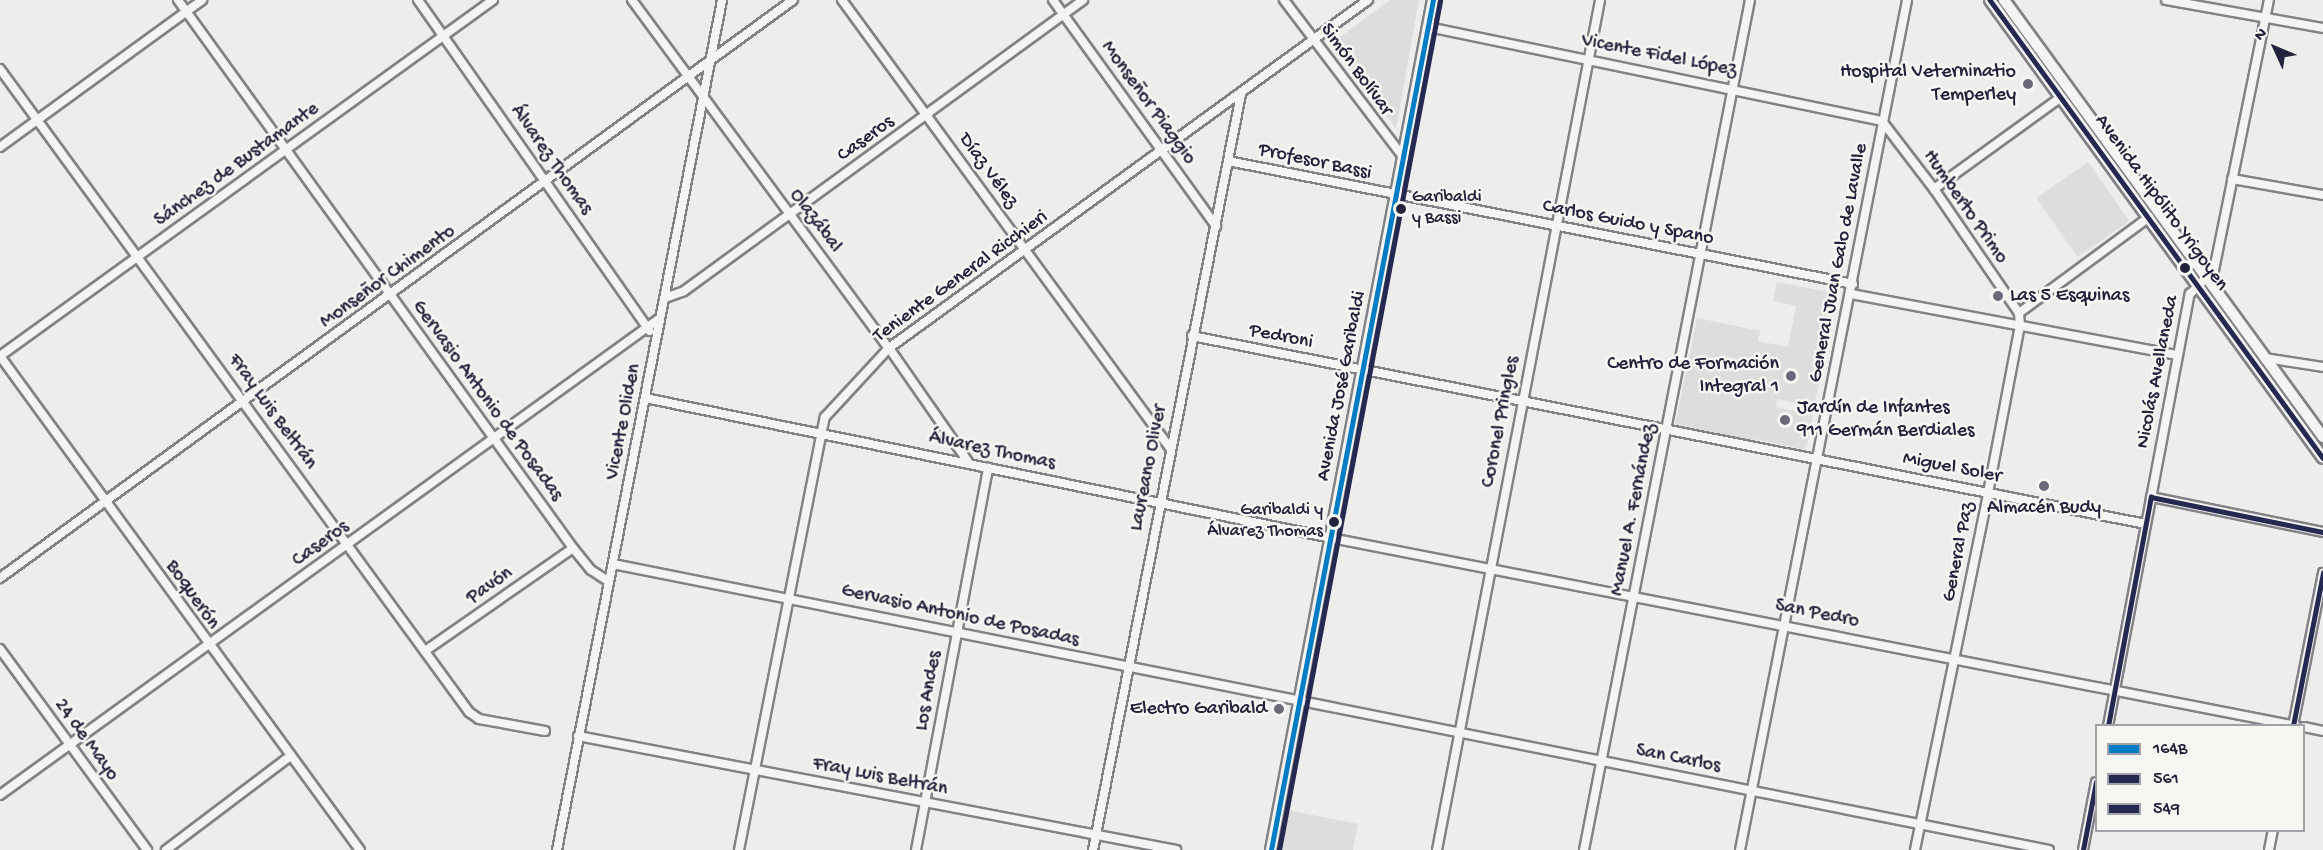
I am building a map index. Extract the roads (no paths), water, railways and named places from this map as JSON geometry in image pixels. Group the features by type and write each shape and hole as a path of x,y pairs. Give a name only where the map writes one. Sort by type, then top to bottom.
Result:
{"main road":[{"name":"Avenida José Garibaldi","path":"1271,850 1433,0"},
{"name":"Avenida Hipólito Yrigoyen","path":"1990,0 2149,218 2202,279 2265,358 2323,437"},
{"name":"Avenida Hipólito Yrigoyen","path":"2004,0 2202,279 2323,458"}],"street":[{"name":"Gervasio Antonio de Posadas","path":"178,0 573,548 591,570 608,581"},
{"path":"0,147 202,0"},
{"name":"Álvarez Thomas","path":"418,0 657,340"},
{"name":"Sánchez de Bustamante","path":"0,356 493,0"},
{"name":"Olazábal","path":"632,0 890,348 969,463"},
{"name":"Vicente Oliden","path":"556,850 722,0"},
{"name":"Monseñor Chimento","path":"0,578 245,402 793,0"},
{"name":"Díaz Vélez","path":"842,0 1170,448"},
{"name":"Monseñor Piaggio","path":"1053,0 1216,226"},
{"name":"Caseros","path":"664,298 684,291 1083,0"},
{"name":"Simón Bolívar","path":"1284,0 1404,158"},
{"name":"Teniente General Ricchieri","path":"739,850 791,598 819,434 825,417 890,348 1368,0"},
{"name":"Coronel Pringles","path":"1437,850 1489,567 1600,0"},
{"name":"Manuel A. Fernández","path":"1584,850 1750,0"},
{"name":"General Juan Galo de Lavalle","path":"1740,850 1907,0"},
{"path":"2166,0 2323,28"},
{"name":"Nicolás Avellaneda","path":"2108,724 2176,355 2190,294 2202,279 2214,270 2269,0"},
{"name":"Vicente Fidel López","path":"1428,27 1733,88 1882,121"},
{"name":"Fray Luis Beltrán","path":"0,69 139,256 473,716 545,731"},
{"name":"Laureano Oliver","path":"1093,850 1240,94"},
{"path":"1934,189 2061,97"},
{"name":"Humberto Primo","path":"1882,121 1934,189 2019,313"},
{"name":"Profesor Bassi","path":"1228,161 1397,196"},
{"path":"2232,179 2323,195"},
{"name":"Carlos Guido y Spano","path":"1397,196 1853,284"},
{"path":"2019,313 2149,218"},
{"path":"1851,294 2176,355"},
{"name":"General Paz","path":"1915,850 1988,492 2020,326 2019,313"},
{"name":"Caseros","path":"0,795 660,318"},
{"name":"Pedroni","path":"1192,336 1362,370"},
{"name":"Boquerón","path":"0,356 289,758 358,850"},
{"path":"2265,358 2323,367"},
{"name":"Miguel Soler","path":"1362,370 2146,524"},
{"name":"Álvarez Thomas","path":"645,398 1331,538"},
{"name":"Los Andes","path":"916,850 988,468"},
{"path":"2151,497 2323,532"},
{"name":"San Pedro","path":"1331,538 2115,688 2289,724"},
{"name":"Pavón","path":"426,651 573,548"},
{"name":"Gervasio Antonio de Posadas","path":"613,564 1300,701"},
{"path":"2294,724 2323,573"},
{"name":"24 de Mayo","path":"0,649 147,850"},
{"name":"San Carlos","path":"1300,701 2049,850"},
{"path":"2305,727 2323,731"},
{"name":"Fray Luis Beltrán","path":"578,736 1176,850"},
{"path":"166,850 289,758"},
{"path":"2083,850 2095,792"},
{"path":"2269,850 2272,832"}],"place":[{"name":"Hospital Veterninatio Temperley","path":"2028,84"},
{"name":"Garibaldi y Bassi","path":"1401,209"},
{"name":"Las 5 Esquinas","path":"1998,296"},
{"name":"Centro de Formación Integral 1","path":"1791,376"},
{"name":"Jardín de Infantes 911 Germán Berdiales","path":"1785,420"},
{"name":"Almacén Budy","path":"2044,486"},
{"name":"Garibaldi y Álvarez Thomas","path":"1334,522"},
{"name":"Electro Garibald","path":"1279,709"}]}
